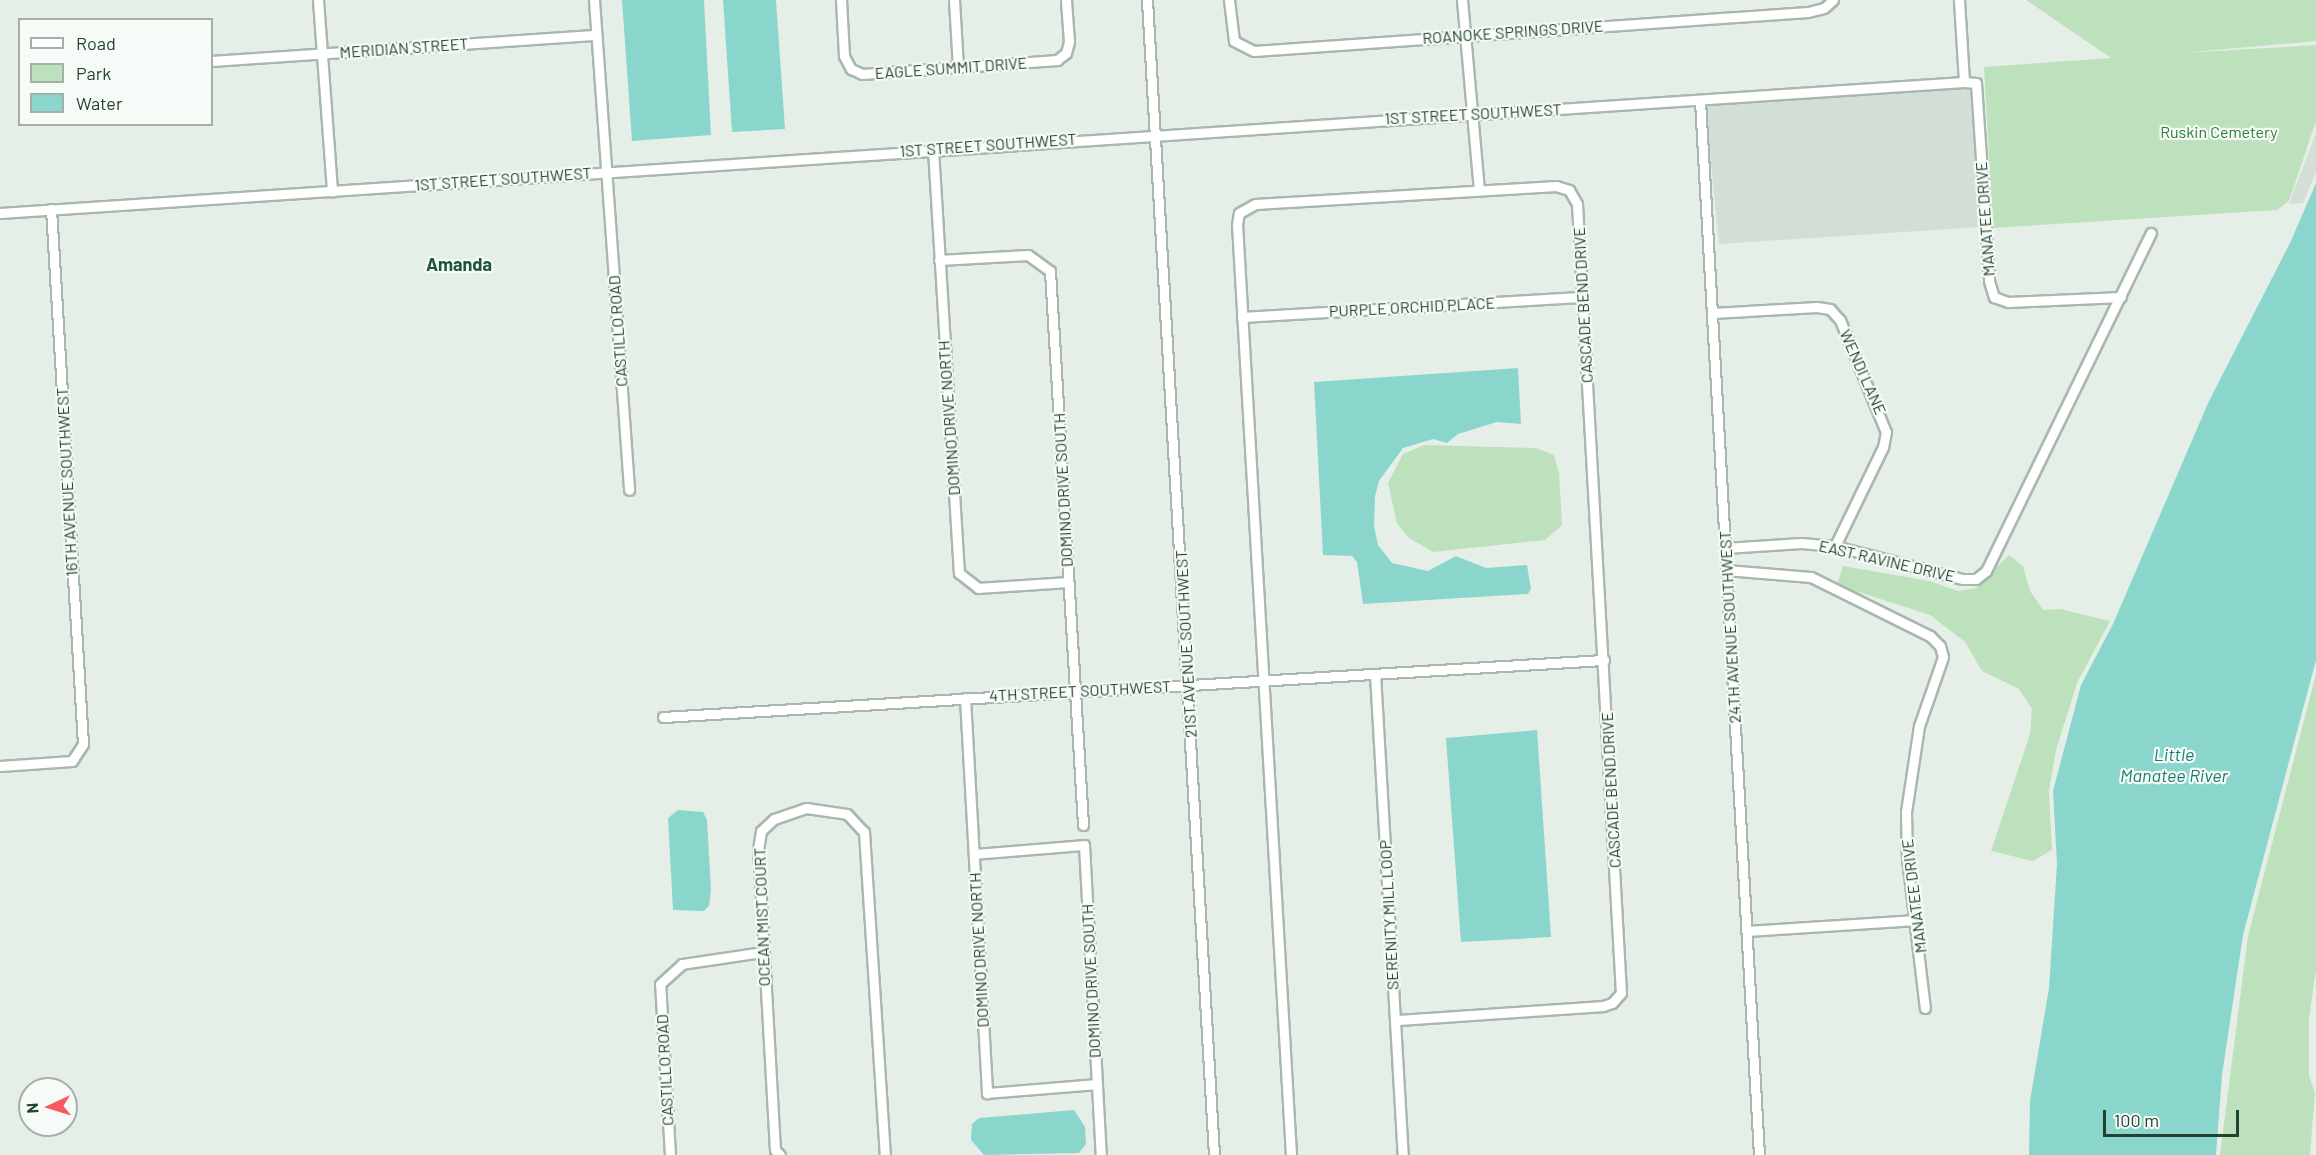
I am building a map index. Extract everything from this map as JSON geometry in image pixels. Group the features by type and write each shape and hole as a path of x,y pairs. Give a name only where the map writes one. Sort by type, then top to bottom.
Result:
{"street":[{"path":"318,0 332,191"},
{"name":"CASTILLO ROAD","path":"594,0 629,490"},
{"name":"EAGLE SUMMIT DRIVE","path":"840,0 844,56 851,69 862,74 1057,60 1066,53 1069,42 1066,0"},
{"path":"954,0 958,68"},
{"name":"21ST AVENUE SOUTHWEST","path":"1148,0 1189,685 1214,1155"},
{"name":"ROANOKE SPRINGS DRIVE","path":"1228,0 1234,41 1254,51 1808,12 1824,8 1833,0"},
{"path":"1462,0 1470,114 1475,121 1479,190"},
{"path":"1959,0 1964,82"},
{"name":"MERIDIAN STREET","path":"213,61 596,35"},
{"name":"1ST STREET SOUTHWEST","path":"0,213 1156,133 1976,83"},
{"name":"MANATEE DRIVE","path":"1976,83 1989,281 1994,297 2008,302 2121,297"},
{"name":"24TH AVENUE SOUTHWEST","path":"1700,100 1759,1155"},
{"name":"DOMINO DRIVE NORTH","path":"933,148 959,573 978,588 1068,582"},
{"name":"CASCADE BEND DRIVE","path":"1263,681 1237,225 1245,206 1556,186 1575,195 1583,297 1622,985 1617,999 1603,1006 1395,1020"},
{"name":"16TH AVENUE SOUTHWEST","path":"0,766 72,761 79,755 83,744 51,209"},
{"path":"2121,297 2151,233"},
{"name":"DOMINO DRIVE SOUTH","path":"939,260 1028,255 1050,271 1083,825"},
{"name":"PURPLE ORCHID PLACE","path":"1242,317 1583,297"},
{"name":"EAST RAVINE DRIVE","path":"1725,548 1801,543 1835,546 1963,579 1976,579 1986,571 2121,297"},
{"name":"WENDI LANE","path":"1712,313 1817,307 1830,309 1840,320 1886,432 1883,447 1835,546"},
{"name":"MANATEE DRIVE","path":"1726,570 1811,577 1930,636 1940,646 1943,657 1919,726 1910,774 1907,858 1925,1008"},
{"name":"4TH STREET SOUTHWEST","path":"663,717 1074,690 1604,660"},
{"name":"SERENITY MILL LOOP","path":"1375,674 1403,1155"},
{"path":"1263,681 1291,1155"},
{"name":"DOMINO DRIVE NORTH","path":"965,698 987,1093 1096,1084"},
{"name":"OCEAN MIST COURT","path":"780,1155 775,1150 758,850 761,831 774,819 806,808 847,814 864,832 885,1155"},
{"name":"DOMINO DRIVE SOUTH","path":"974,854 1084,845 1101,1155"},
{"path":"1747,932 1916,920"},
{"name":"CASTILLO ROAD","path":"670,1155 660,984 682,964 762,952"}],"shaded area":[{"path":"1971,88 1980,227 1719,244 1705,104"},
{"path":"2316,133 2316,172 2303,203 2289,204"}],"green space":[{"name":"Ruskin Cemetery","path":"2026,0 2316,0 2316,41 2181,53 2316,45 2316,121 2289,201 2277,210 1993,228 1984,67 2111,58"},
{"path":"1424,445 1536,448 1554,455 1559,473 1562,525 1545,540 1433,552 1409,538 1397,523 1388,483 1403,454"},
{"path":"2009,555 2023,566 2030,591 2043,610 2060,609 2110,621 2077,683 2056,750 2049,791 2052,850 2033,861 1991,851 2030,734 2032,709 2019,689 1982,671 1965,642 1930,615 1837,585 1843,566 1929,581 1958,591 1976,588"},
{"path":"2316,674 2316,970 2309,1018 2309,1076 2315,1093 2310,1155 2220,1155 2248,936"}],"water":[{"path":"622,0 704,0 711,135 632,141"},
{"path":"723,0 776,0 785,129 732,132"},
{"name":"Little Manatee River","path":"2316,183 2316,660 2243,935 2222,1075 2216,1155 2029,1155 2030,1101 2049,988 2057,864 2053,791 2081,685 2113,624 2209,401 2290,243"},
{"path":"1518,368 1521,424 1497,422 1458,434 1447,443 1433,439 1403,448 1379,481 1375,496 1374,526 1378,545 1392,563 1428,571 1456,556 1486,568 1527,565 1531,589 1528,594 1363,604 1357,562 1352,556 1323,555 1314,382"},
{"path":"1537,730 1551,937 1461,942 1446,738"},
{"path":"678,810 703,812 707,820 711,890 709,906 704,911 673,910 668,818"},
{"path":"1074,1110 1085,1127 1086,1144 1079,1153 984,1155 971,1140 972,1124 979,1118"}],"district":[{"name":"Amanda","path":"459,264"}]}
